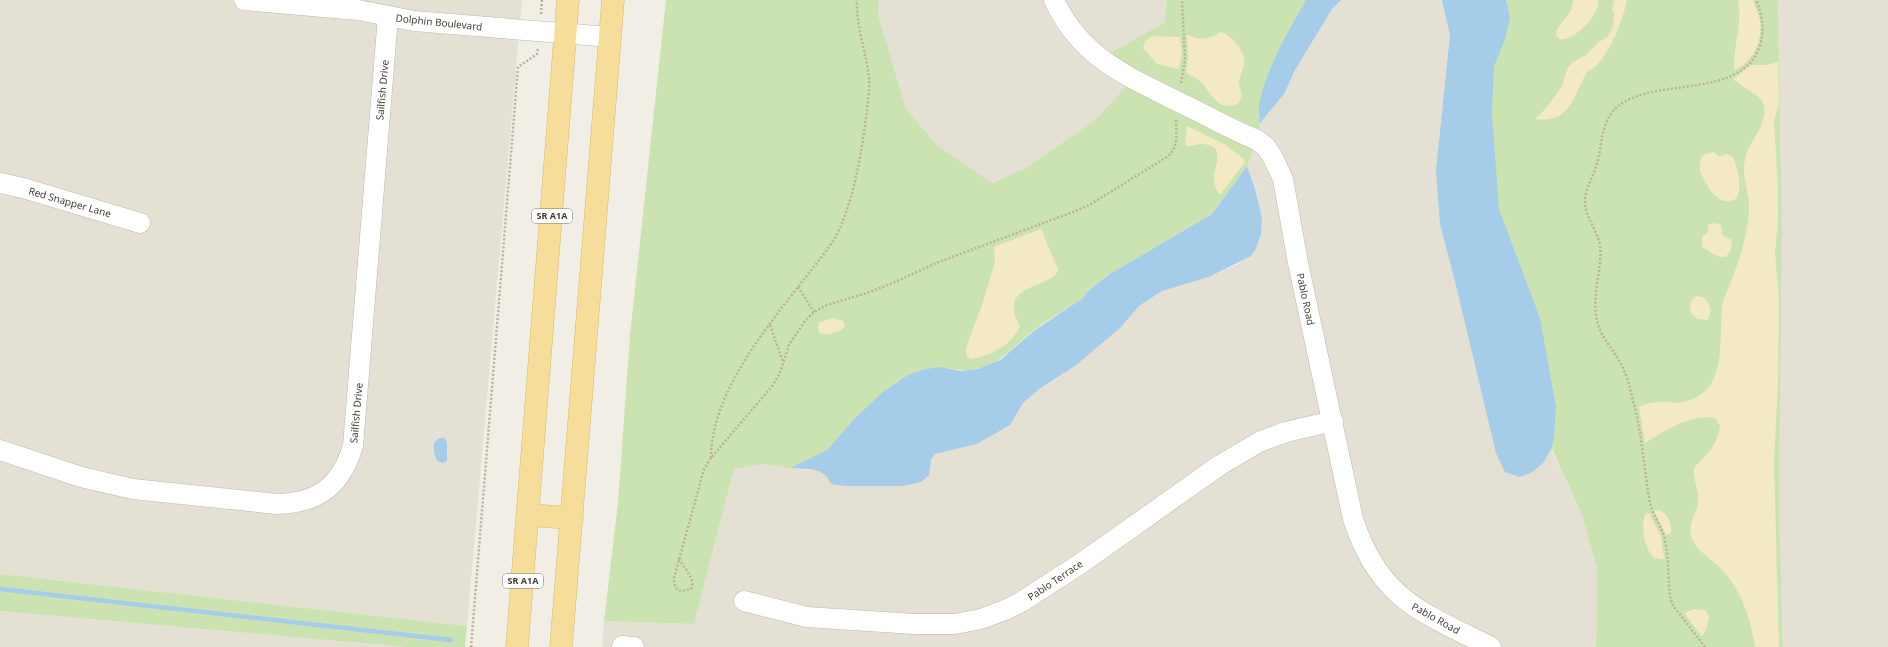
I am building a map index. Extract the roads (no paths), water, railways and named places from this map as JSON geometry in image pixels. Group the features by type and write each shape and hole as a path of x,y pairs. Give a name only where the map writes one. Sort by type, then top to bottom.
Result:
{"main road":[{"name":"SR A1A","path":"517,647 567,35 568,0"},
{"path":"561,647 613,0"},
{"path":"528,515 572,518"}],"street":[{"name":"Dolphin Boulevard","path":"244,0 358,10 414,21 567,35 610,37"},
{"name":"Pablo Road","path":"1054,0 1071,29 1090,50 1105,62 1133,79 1257,140 1266,147 1283,179 1298,263 1353,519 1360,540 1370,560 1385,581 1400,597 1418,610 1491,647"},
{"name":"Sailfish Drive","path":"0,450 81,477 132,489 277,504 290,504 310,499 327,490 340,477 348,462 353,446 388,16"},
{"name":"Red Snapper Lane","path":"0,183 23,188 140,223"},
{"name":"Pablo Terrace","path":"744,601 807,617 914,624 955,624 981,619 1021,602 1080,564 1220,466 1259,442 1286,432 1333,421"}],"water":[{"path":"1306,0 1341,0 1332,9 1295,70 1284,94 1260,123 1259,104 1263,88 1279,49"},
{"path":"1442,0 1506,0 1510,18 1505,39 1494,66 1492,114 1499,209 1540,318 1556,407 1554,438 1551,449 1543,463 1532,472 1520,477 1505,472 1496,453 1440,224 1436,171 1450,35"},
{"path":"1247,166 1255,188 1262,218 1261,234 1256,249 1251,256 1209,277 1162,291 1139,306 1120,328 1075,366 1042,387 1023,403 1010,425 977,444 935,454 931,460 929,475 921,482 903,486 845,486 831,484 824,474 814,470 790,468 827,450 855,418 883,392 908,375 926,369 941,367 960,371 978,369 1000,360 1035,330 1083,298 1087,292 1108,275 1212,214"},
{"path":"439,438 444,438 447,442 447,461 443,463 437,461 434,453 434,443"}],"waterway":[{"path":"0,589 451,640"}]}
